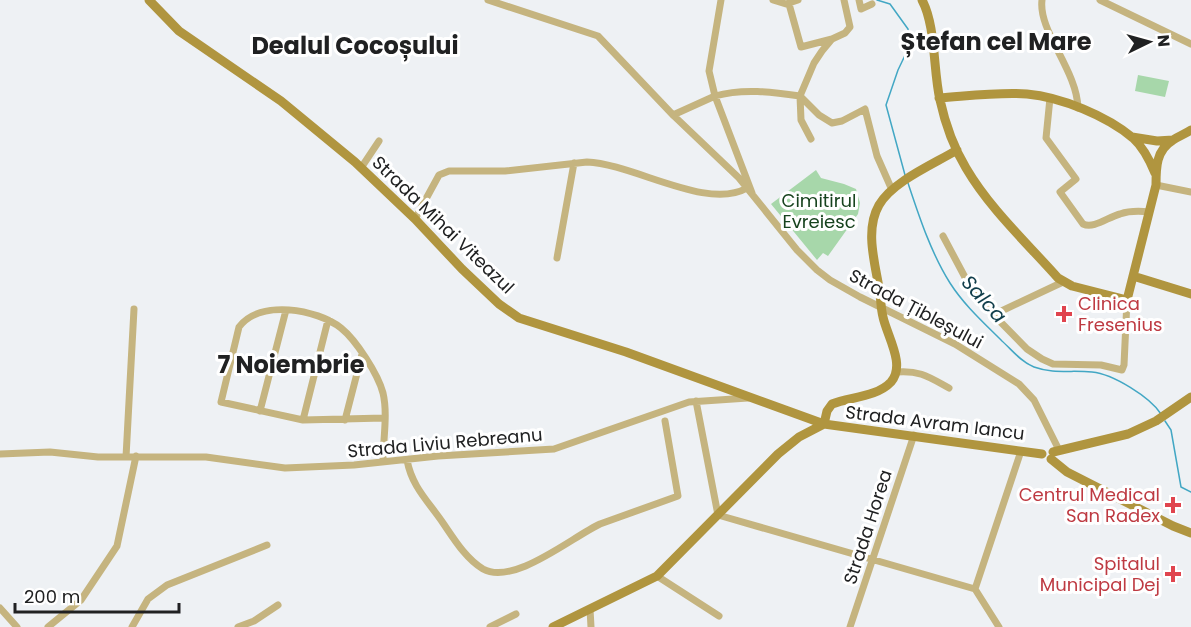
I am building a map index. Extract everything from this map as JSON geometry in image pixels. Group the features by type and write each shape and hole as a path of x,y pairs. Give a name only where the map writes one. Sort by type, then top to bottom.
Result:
{"main road":[{"name":"Strada Mihai Viteazul","path":"149,0 178,31 281,101 361,168 415,219 462,269 499,304 519,318 626,352 824,424"},
{"path":"922,0 930,31 939,98 965,167 992,204 1063,282 1071,286 1127,300 1156,185 1155,173 1159,156 1173,140 1191,130"},
{"path":"939,98 1018,94 1050,99 1078,108 1132,137 1157,141 1173,140"},
{"path":"1132,137 1143,150 1155,173"},
{"path":"553,627 657,576 789,445 807,432 824,424 826,411 832,404 884,388 891,382 897,363 881,308 872,247 873,222 879,205 896,188 957,150"},
{"path":"1133,276 1191,294"},
{"path":"1054,453 1128,434 1156,421 1191,398"},
{"name":"Strada Avram Iancu","path":"824,424 1042,454 1045,459 1054,453 1067,472 1191,533"}],"street":[{"name":"Strada Țibleșului","path":"488,0 598,36 747,188 812,266 830,280 955,344 1019,384 1035,400 1054,453"},
{"name":"Strada Țibleșului","path":"721,0 710,70 715,96 753,195"},
{"path":"773,0 789,4 798,0"},
{"path":"859,0 861,9 872,4"},
{"path":"1042,0 1042,15 1071,77 1078,108"},
{"path":"1100,0 1191,44"},
{"path":"789,4 801,47 845,33 850,27 846,1"},
{"path":"811,140 801,120 800,96 814,63 832,39"},
{"path":"673,115 725,93 757,92 800,96 827,122 832,123 842,121 865,109 878,156 896,188"},
{"path":"1050,99 1046,138 1076,179 1060,192 1083,224 1092,225 1121,213 1149,212"},
{"path":"361,168 379,141"},
{"path":"415,219 442,172 505,171 597,162 615,165 693,191 717,195 734,194 747,188"},
{"path":"557,258 574,163"},
{"path":"1156,185 1191,192"},
{"path":"943,236 975,296 1027,350 1042,359 1064,365 1101,365 1122,370 1127,300"},
{"path":"993,315 1063,282"},
{"path":"126,457 134,309"},
{"path":"260,411 286,310"},
{"path":"383,462 384,418 383,395 377,378 345,332 328,320 303,312 286,310 257,313 247,318 239,327 221,402 303,420 384,418"},
{"path":"303,420 328,320"},
{"path":"345,420 362,354"},
{"path":"896,372 920,373 949,388"},
{"name":"Strada Liviu Rebreanu","path":"0,454 69,453 98,457 222,458 285,468 324,468 554,449 696,401 751,398"},
{"path":"696,401 718,515 975,590 999,627"},
{"path":"407,460 412,481 464,551 482,568 499,573 515,569 561,548 600,524 678,496 665,421"},
{"name":"Strada Horea","path":"850,627 914,435"},
{"path":"975,590 1021,451"},
{"path":"48,627 81,600 117,546 136,456"},
{"path":"132,627 148,599 167,585 267,545"},
{"path":"657,576 719,616"},
{"path":"238,627 254,621 278,605"},
{"path":"590,609 591,627"},
{"path":"2,612 17,627"},
{"path":"490,627 516,614"}],"green space":[{"path":"1138,75 1169,81 1165,97 1135,91"},
{"name":"Cimitirul Evreiesc","path":"816,170 821,178 856,189 860,203 858,214 828,256 823,253 817,260 771,204"}],"waterway":[{"name":"Salca","path":"877,0 890,4 908,29 909,47 886,105 905,175"},
{"name":"Salca","path":"908,183 931,247 950,283 962,299 1017,356 1029,365 1041,369 1092,372 1110,377 1140,394 1161,414"},
{"name":"Salca","path":"1165,421 1171,430 1181,487 1191,492"}],"place":[{"name":"Clinica Fresenius","path":"1064,314"},
{"name":"Centrul Medical San Radex","path":"1173,505"},
{"name":"Spitalul Municipal Dej","path":"1173,574"}],"district":[{"name":"Ștefan cel Mare","path":"996,42"},
{"name":"Dealul Cocoșului","path":"355,46"},
{"name":"7 Noiembrie","path":"291,365"}]}
